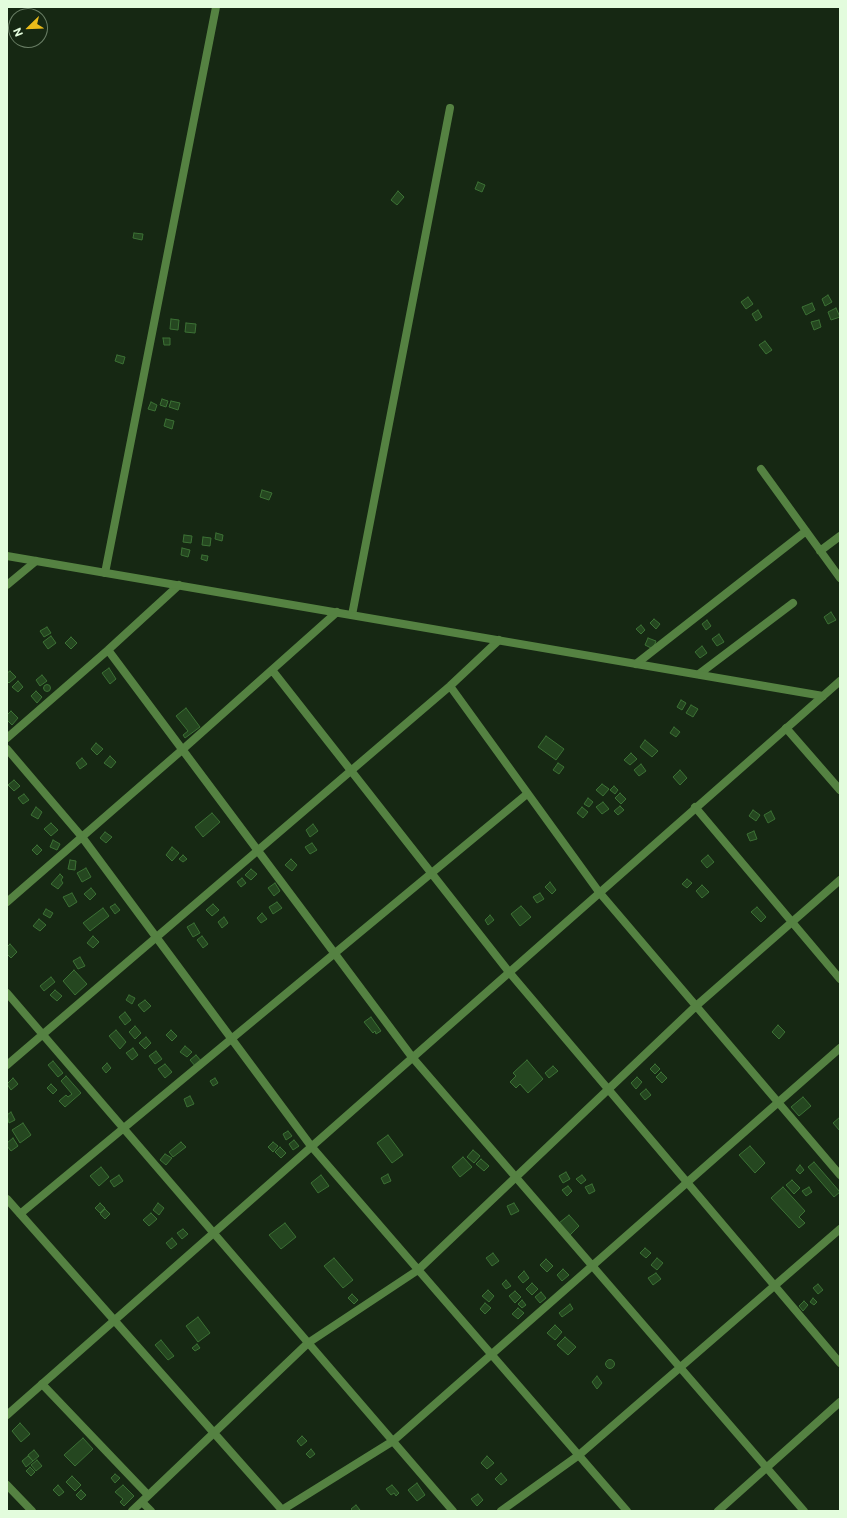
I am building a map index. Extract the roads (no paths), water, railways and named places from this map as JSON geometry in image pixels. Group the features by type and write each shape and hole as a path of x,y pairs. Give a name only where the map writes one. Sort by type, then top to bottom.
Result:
{"street":[{"path":"105,573 216,7"},
{"path":"352,615 450,108"},
{"path":"761,469 840,578"},
{"path":"636,664 806,531"},
{"path":"820,551 840,536"},
{"path":"7,556 823,696"},
{"path":"7,585 36,561"},
{"path":"7,738 108,650 179,585"},
{"path":"699,674 793,603"},
{"path":"7,902 182,750 337,612"},
{"path":"7,1065 450,686 498,640"},
{"path":"108,650 412,1057 804,1511"},
{"path":"272,670 509,972 840,1363"},
{"path":"7,1415 695,807 840,681"},
{"path":"450,686 599,892 840,1174"},
{"path":"786,728 840,790"},
{"path":"7,749 82,836 311,1146 627,1511"},
{"path":"20,1214 527,794"},
{"path":"695,807 840,979"},
{"path":"132,1511 308,1343 418,1270 696,1006 840,880"},
{"path":"7,993 453,1511"},
{"path":"7,1199 283,1511 392,1441 840,1048"},
{"path":"501,1511 579,1455 840,1229"},
{"path":"42,1384 148,1495"},
{"path":"718,1511 840,1402"},
{"path":"7,1486 32,1511"},
{"path":"142,1502 151,1511"}]}
